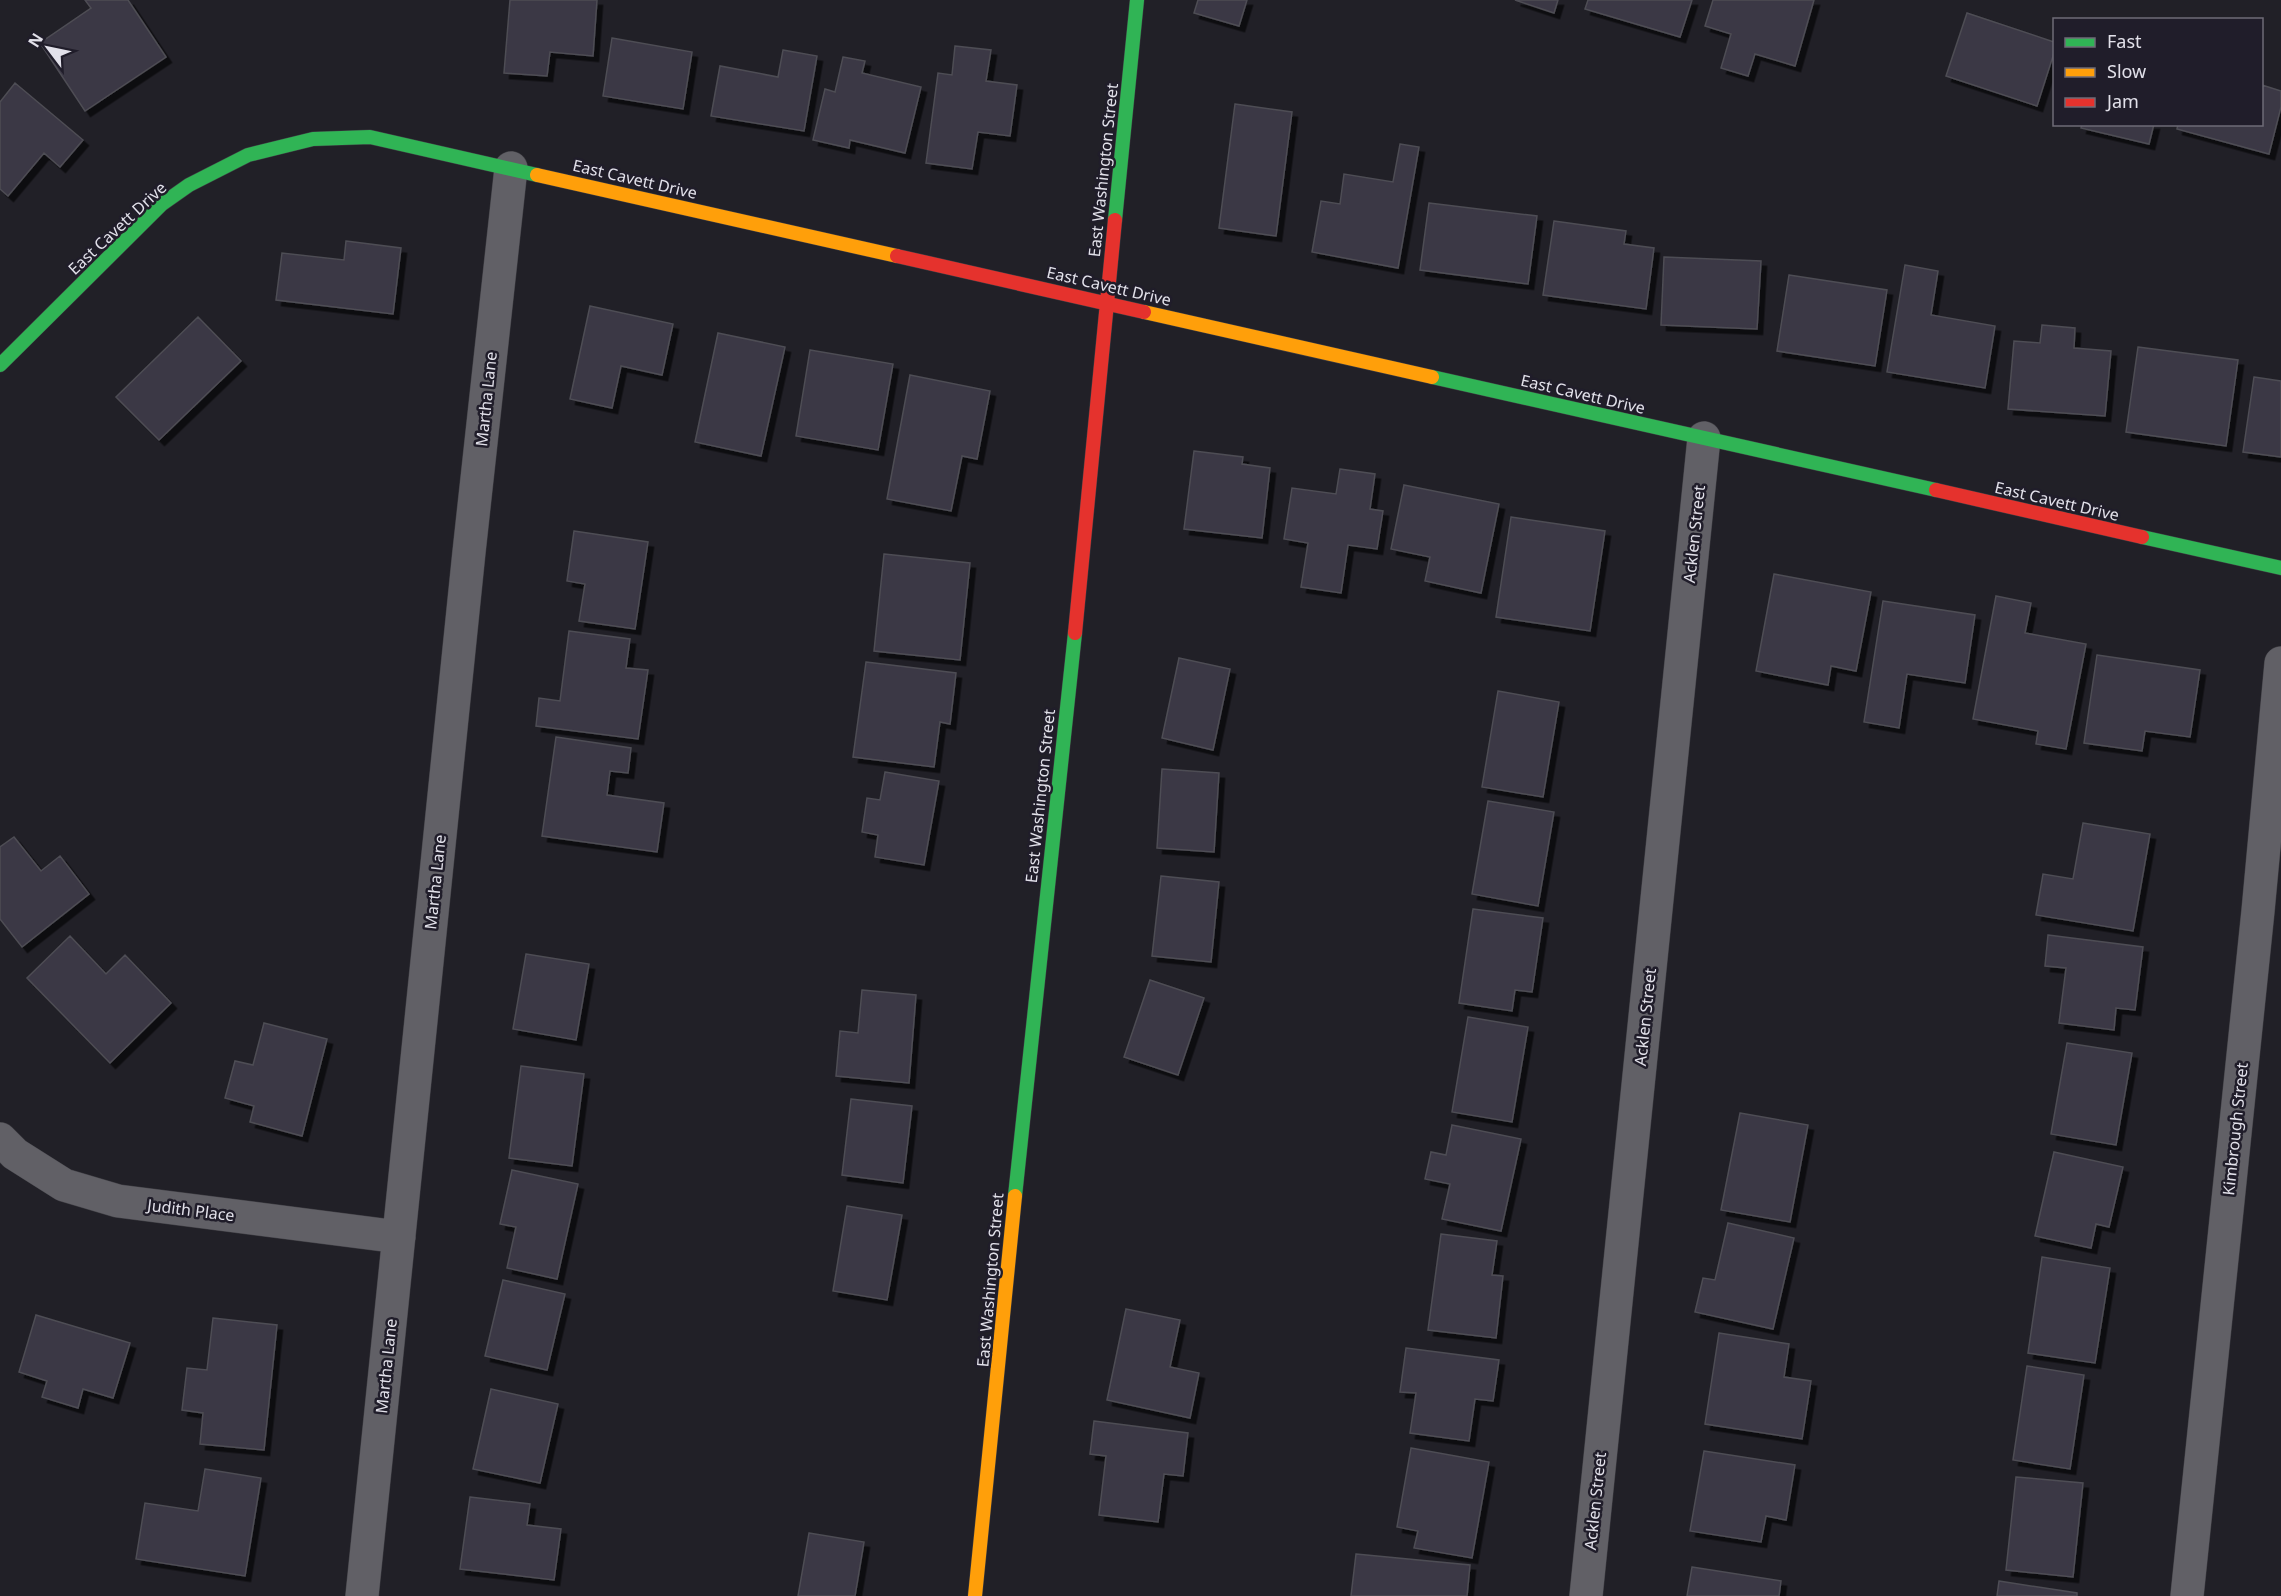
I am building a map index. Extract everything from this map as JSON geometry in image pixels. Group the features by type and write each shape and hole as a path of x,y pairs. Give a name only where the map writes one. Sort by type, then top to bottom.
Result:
{"street":[{"name":"East Washington Street","path":"975,1596 1036,982 1071,670 1137,0"},
{"name":"East Cavett Drive","path":"0,365 162,204 189,185 248,155 313,139 370,137 2281,568"},
{"name":"Martha Lane","path":"362,1596 470,540 512,168"},
{"name":"Acklen Street","path":"1586,1596 1704,438"},
{"name":"Kimbrough Street","path":"2187,1596 2259,900 2281,663"},
{"name":"Judith Place","path":"0,1139 15,1154 64,1185 118,1201 399,1237"}],"building":[{"path":"85,0 128,0 166,57 85,111 40,43 91,8"},
{"path":"510,0 597,0 593,56 550,52 547,76 504,73"},
{"path":"1198,0 1247,0 1239,26 1194,13"},
{"path":"1515,0 1558,0 1554,13"},
{"path":"1588,0 1692,0 1680,37 1585,9"},
{"path":"1713,0 1814,0 1795,66 1755,54 1748,76 1721,68 1731,34 1705,26"},
{"path":"1967,13 2053,42 2053,56 2037,106 1946,76"},
{"path":"612,38 692,52 683,109 603,96"},
{"path":"955,46 991,50 986,81 1017,85 1010,136 978,132 972,169 926,163 938,73 952,75"},
{"path":"783,50 817,56 804,131 711,116 720,66 778,77"},
{"path":"843,57 865,61 862,73 921,87 905,153 850,140 849,148 813,140 825,89 835,92"},
{"path":"15,83 83,140 60,167 44,153 8,196 0,189 0,102"},
{"path":"2263,85 2281,91 2281,107 2269,154 2177,129 2178,126 2263,126"},
{"path":"1235,104 1292,112 1276,236 1219,228"},
{"path":"2082,126 2154,126 2149,144 2081,128"},
{"path":"1400,144 1419,147 1398,268 1312,252 1321,201 1340,204 1344,174 1393,182"},
{"path":"1429,203 1537,216 1528,284 1420,270"},
{"path":"1554,221 1626,231 1624,244 1654,248 1646,309 1543,295"},
{"path":"346,241 401,248 393,314 276,300 282,253 344,260"},
{"path":"1664,257 1761,261 1757,329 1661,325"},
{"path":"1905,265 1938,271 1931,315 1995,326 1985,388 1887,372"},
{"path":"1789,275 1887,290 1875,366 1777,351"},
{"path":"590,306 673,324 662,375 621,366 612,408 570,399"},
{"path":"198,317 241,361 159,440 116,397"},
{"path":"2042,325 2075,328 2074,348 2111,351 2105,416 2008,409 2014,341 2040,343"},
{"path":"718,333 785,347 761,456 695,442"},
{"path":"2138,347 2238,360 2226,446 2126,432"},
{"path":"810,350 893,364 878,450 796,436"},
{"path":"910,375 990,391 977,459 962,456 951,511 887,499"},
{"path":"2254,377 2281,381 2281,457 2243,452"},
{"path":"1194,451 1243,457 1242,464 1270,468 1262,538 1184,529"},
{"path":"1340,469 1375,474 1370,509 1383,511 1377,549 1348,545 1341,593 1301,587 1308,543 1284,539 1292,488 1336,494"},
{"path":"1404,485 1499,504 1481,593 1425,581 1430,557 1391,549"},
{"path":"1511,517 1605,531 1590,631 1496,617"},
{"path":"574,531 648,542 635,629 579,621 585,584 567,581"},
{"path":"884,554 970,563 960,660 874,651"},
{"path":"1774,574 1871,592 1856,671 1831,666 1828,685 1756,671"},
{"path":"1996,596 2031,603 2025,633 2086,644 2066,749 2036,744 2038,731 1973,719"},
{"path":"1883,601 1975,615 1965,683 1907,674 1899,728 1864,722"},
{"path":"569,631 630,639 626,668 648,670 638,739 536,726 539,698 560,701"},
{"path":"2097,655 2200,670 2190,737 2145,731 2142,751 2084,743"},
{"path":"1179,658 1230,669 1213,750 1162,738"},
{"path":"866,662 956,673 950,724 940,722 934,767 853,757"},
{"path":"1498,691 1559,702 1543,797 1482,787"},
{"path":"556,737 631,748 628,773 610,771 607,795 664,803 657,852 542,836"},
{"path":"1162,769 1219,773 1214,852 1157,848"},
{"path":"885,772 939,781 924,865 875,857 878,835 862,832 867,798 880,800"},
{"path":"1488,801 1554,812 1538,906 1472,894"},
{"path":"2083,823 2150,834 2133,931 2036,915 2043,874 2073,879"},
{"path":"14,837 41,871 60,856 89,894 22,947 0,919 0,847"},
{"path":"1161,876 1219,882 1211,962 1152,956"},
{"path":"1473,909 1543,918 1532,992 1515,990 1512,1011 1459,1003"},
{"path":"2048,935 2143,947 2135,1010 2116,1008 2114,1030 2059,1023 2066,968 2045,966"},
{"path":"70,936 106,974 125,955 171,1003 110,1063 27,978"},
{"path":"526,954 589,964 576,1040 513,1029"},
{"path":"1150,980 1204,998 1178,1075 1124,1057"},
{"path":"862,990 916,995 909,1083 836,1076 840,1031 858,1033"},
{"path":"1468,1017 1528,1027 1512,1122 1452,1112"},
{"path":"264,1023 327,1039 302,1136 250,1122 254,1106 225,1098 235,1061 253,1065"},
{"path":"2067,1043 2132,1053 2116,1145 2051,1134"},
{"path":"521,1066 584,1074 572,1166 509,1158"},
{"path":"851,1099 912,1106 903,1183 842,1175"},
{"path":"1740,1113 1808,1125 1790,1222 1721,1210"},
{"path":"1452,1125 1521,1139 1501,1231 1442,1219 1450,1184 1425,1179 1431,1152 1446,1155"},
{"path":"2054,1152 2123,1167 2109,1227 2096,1224 2091,1248 2035,1236"},
{"path":"512,1170 578,1184 557,1279 507,1268 516,1227 500,1224"},
{"path":"847,1206 902,1215 887,1300 833,1291"},
{"path":"1728,1223 1794,1238 1773,1329 1695,1312 1703,1278 1715,1280"},
{"path":"1441,1234 1497,1241 1492,1275 1503,1276 1496,1338 1428,1330"},
{"path":"2042,1257 2110,1268 2095,1363 2028,1353"},
{"path":"503,1280 565,1294 547,1370 485,1356"},
{"path":"1126,1309 1180,1320 1170,1367 1199,1373 1190,1418 1107,1400"},
{"path":"36,1315 130,1343 113,1398 83,1389 78,1408 42,1397 47,1381 19,1372"},
{"path":"213,1318 277,1325 264,1450 200,1444 203,1413 182,1410 187,1368 207,1370"},
{"path":"1719,1333 1789,1344 1784,1377 1811,1381 1802,1439 1705,1424"},
{"path":"1406,1348 1499,1360 1493,1401 1475,1399 1469,1441 1410,1433 1416,1393 1400,1392"},
{"path":"2027,1366 2084,1375 2070,1469 2013,1460"},
{"path":"491,1389 558,1404 540,1483 473,1469"},
{"path":"1094,1421 1188,1433 1183,1476 1164,1474 1158,1522 1099,1515 1106,1456 1090,1454"},
{"path":"1411,1448 1489,1462 1472,1558 1414,1548 1418,1531 1397,1527"},
{"path":"1704,1451 1795,1465 1786,1520 1766,1516 1761,1542 1690,1531"},
{"path":"205,1469 261,1478 245,1576 136,1559 145,1503 198,1511"},
{"path":"2016,1477 2083,1483 2073,1577 2006,1570"},
{"path":"470,1497 530,1504 527,1525 561,1529 554,1580 460,1569"},
{"path":"809,1533 864,1542 855,1596 798,1596"},
{"path":"1356,1554 1470,1565 1467,1596 1351,1596"},
{"path":"1692,1567 1781,1581 1779,1596 1687,1596"},
{"path":"1999,1581 2077,1593 2077,1596 1997,1596"}],"traffic: fast":[{"path":"1115,220 1137,0"},
{"path":"0,365 162,204 189,185 248,155 313,139 370,137 537,175"},
{"path":"1432,377 1936,490"},
{"path":"2142,537 2281,568"},
{"path":"1015,1196 1075,633"}],"traffic: slow":[{"path":"537,175 897,256"},
{"path":"1144,312 1432,377"},
{"path":"975,1596 1015,1196"}],"traffic: jam":[{"path":"1075,633 1115,220"},
{"path":"897,256 1144,312"},
{"path":"1936,490 2142,537"}]}
